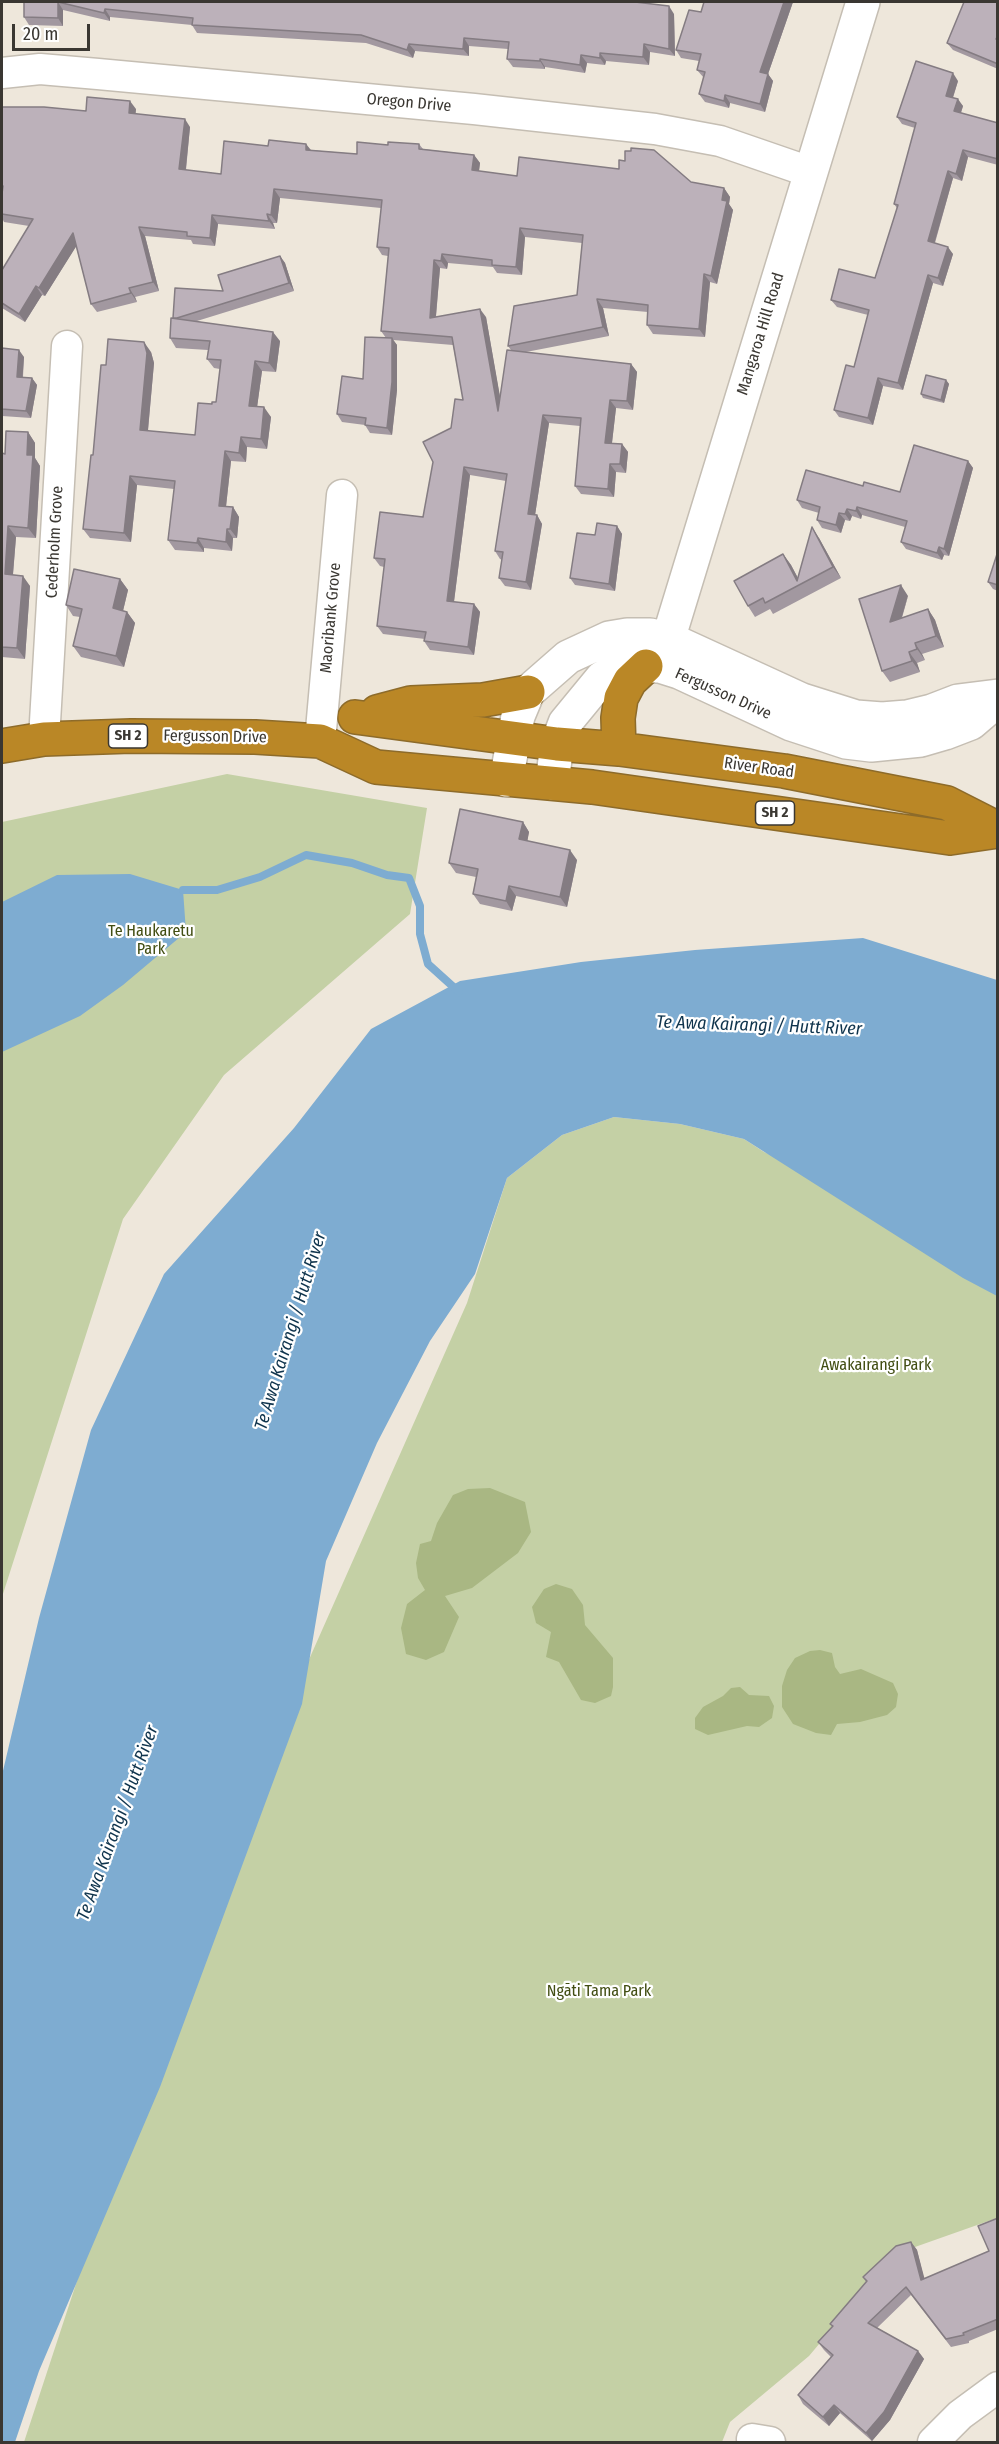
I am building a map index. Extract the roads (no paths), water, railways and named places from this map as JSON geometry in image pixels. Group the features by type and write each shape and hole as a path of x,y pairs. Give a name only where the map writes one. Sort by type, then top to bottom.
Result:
{"highway":[{"path":"619,749 618,718 621,698 630,681 658,657"},
{"path":"320,741 355,717 411,703 483,700 528,692"},
{"name":"SH 2","path":"355,717 513,737"},
{"name":"Fergusson Drive","path":"2,746 44,739 131,736 244,737 320,741 376,767 552,783"},
{"name":"River Road","path":"513,737 784,771 864,785 947,803 998,830"},
{"name":"River Road","path":"552,783 950,838 998,830"}],"main road":[{"name":"Mangaroa Hill Road","path":"658,657 863,2"},
{"name":"Fergusson Drive","path":"506,780 518,716 528,692 568,657 587,646 609,638 627,635 651,635 658,657 679,672 791,724 846,742 871,746 921,740 971,723 998,698"},
{"name":"Fergusson Drive","path":"552,783 557,744 565,723 602,678 620,668 658,657"}],"street":[{"name":"Oregon Drive","path":"2,72 40,69 98,74 474,109 655,129 720,141 810,172"},
{"name":"Cederholm Grove","path":"44,739 67,346"},
{"name":"Maoribank Grove","path":"320,741 342,495"},
{"path":"933,2442 960,2415 998,2387"}],"water":[{"path":"130,874 183,890 186,932 123,985 80,1016 2,1052 2,902 57,875"},
{"name":"Te Awa Kairangi / Hutt River","path":"863,938 997,980 997,1296 963,1278 744,1139 680,1124 614,1117 562,1135 507,1178 475,1274 430,1341 377,1443 326,1561 302,1704 160,2087 39,2371 15,2442 2,2442 2,1775 39,1618 91,1430 164,1274 294,1128 371,1029 460,981 581,962 695,950"}],"waterway":[{"path":"183,890 217,890 260,877 306,855 352,863 387,875 409,878 420,906 420,934 428,964 459,992"}],"park label":[{"name":"Te Haukaretu Park","path":"151,941"},
{"name":"Awakairangi Park","path":"876,1366"},
{"name":"Ngāti Tama Park","path":"599,1992"}]}
